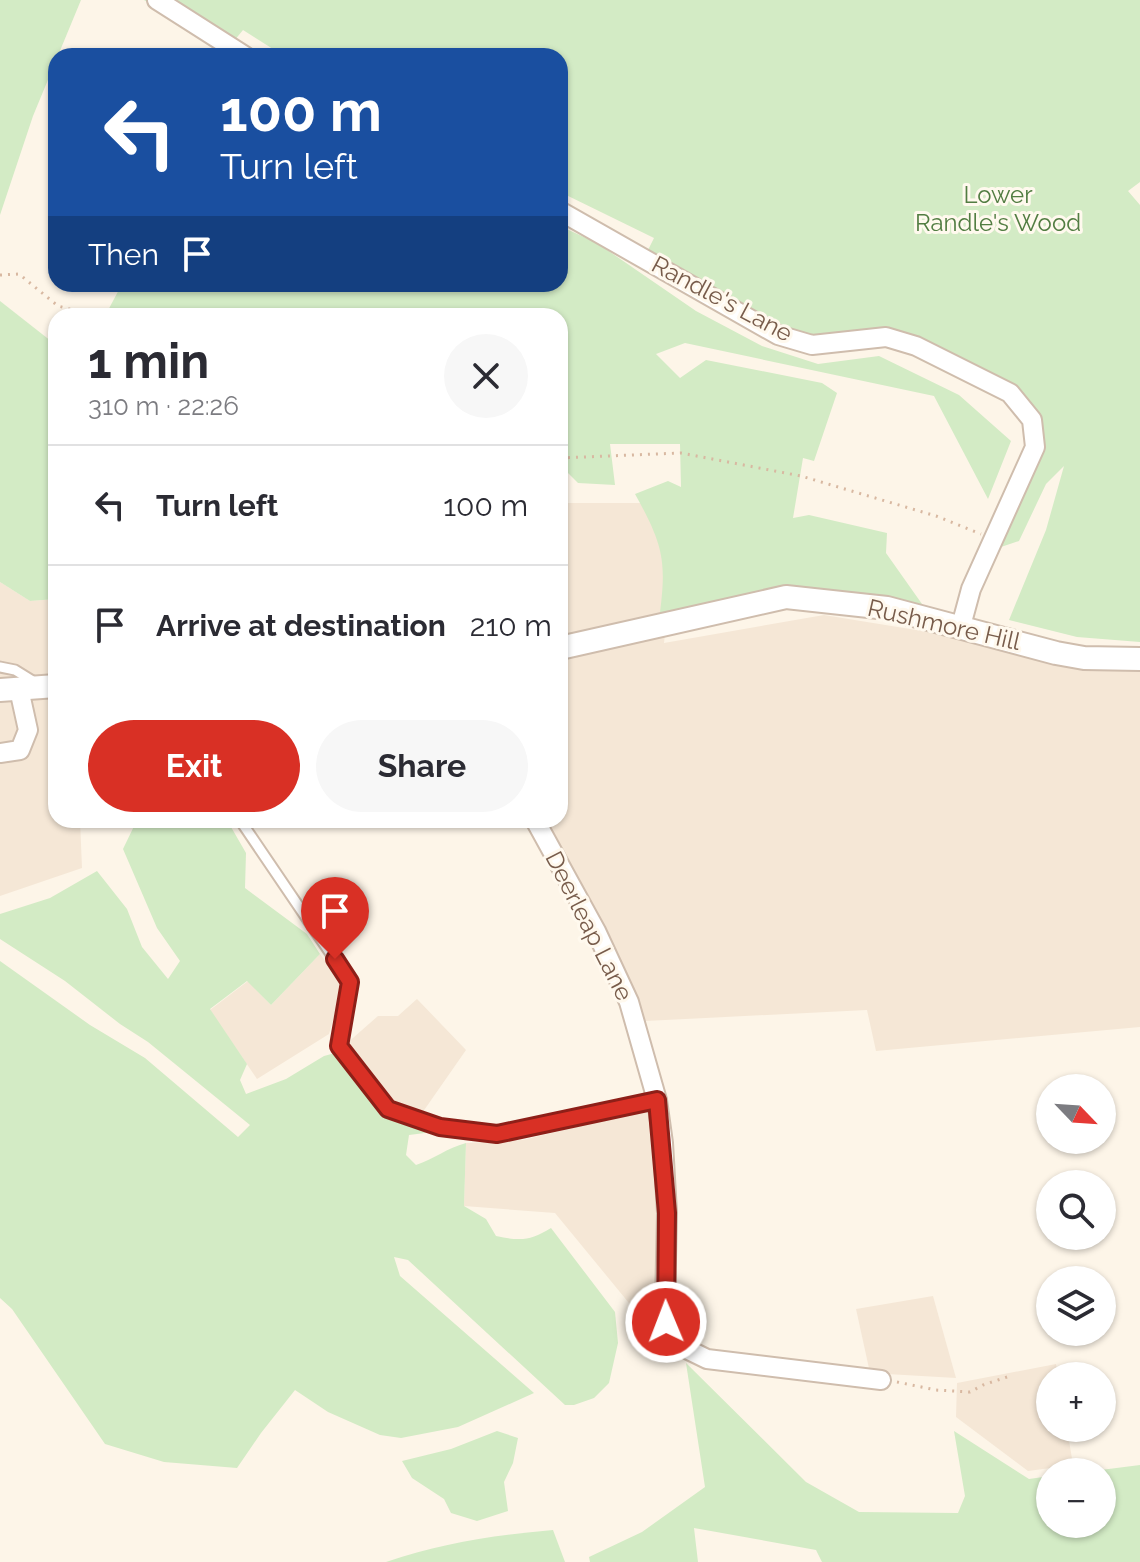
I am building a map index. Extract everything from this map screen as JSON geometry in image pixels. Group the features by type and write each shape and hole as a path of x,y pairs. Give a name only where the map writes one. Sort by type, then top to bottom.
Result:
{"street":[{"path":"157,0 232,48"},
{"name":"Randle's Lane","path":"568,216 778,335 812,345 886,337 916,346 1010,393 1032,420 1035,447 971,589 961,626"},
{"name":"Rushmore Hill","path":"568,646 786,597 887,608 1084,658 1140,659"},
{"path":"0,753 20,750 28,730 29,688"},
{"name":"Deerleap Lane","path":"539,828 596,931 629,1002 657,1100 667,1213 665,1305 668,1340 707,1359 881,1380"}],"lane":[{"path":"0,667 25,675 29,688"},
{"path":"245,828 350,982 339,1046 388,1109 440,1127 497,1134 657,1100"}],"path":[{"path":"0,275 19,274 58,306 66,308"},
{"path":"568,458 681,453 801,476 936,516 994,540"},
{"path":"881,1380 936,1390 970,1392 1010,1376"}],"shaded area":[{"path":"568,503 680,503 664,643 824,615 953,636 1067,666 1140,665 1140,1027 876,1051 867,1010 645,1021 606,933 551,828 568,828"},
{"path":"0,582 30,601 48,600 48,828 80,828 82,868 0,896"},
{"path":"320,954 343,985 329,1034 257,1079 210,1010 248,981 271,1005"},
{"path":"417,999 466,1050 420,1116 392,1102 345,1045 378,1016 398,1016"},
{"path":"651,1109 659,1215 661,1342 555,1213 464,1206 466,1143 523,1140"},
{"path":"933,1296 956,1378 870,1373 856,1309"},
{"path":"1036,1368 1036,1442 1069,1442 1072,1458 1036,1458 1036,1470 1028,1471 956,1417 957,1383"}],"green space":[{"path":"0,0 81,0 61,48 48,48 48,80 0,215"},
{"name":"Lower Randle's Wood","path":"144,0 1140,0 1140,182 1128,191 1140,205 1140,642 1077,637 1009,620 1046,530 1064,466 1046,484 1019,541 998,548 1039,417 920,339 811,337 774,325 647,252 654,238 568,196 568,48 271,48 243,30 228,48 219,48"},
{"path":"568,230 597,243 696,311 762,346 818,364 879,356 959,395 1011,441 988,499 934,396 685,343 656,354 680,378 706,360 822,383 837,393 814,461 803,458 793,518 809,515 887,533 886,553 922,604 910,609 782,593 659,620 663,583 661,555 652,527 635,494 668,481 681,487 680,444 610,444 615,485 578,483 568,473 568,308 109,308 118,292 568,292"},
{"path":"0,301 48,339 48,600 30,601 0,582"},
{"path":"133,828 232,828 246,853 245,888 307,934 320,954 271,1005 247,981 210,1009 247,1064 240,1080 246,1094 286,1079 324,1056 335,1053 382,1114 433,1132 409,1135 406,1155 416,1165 466,1143 464,1206 486,1219 496,1236 525,1239 551,1228 615,1312 618,1343 609,1383 594,1398 565,1405 408,1260 394,1257 400,1276 534,1393 458,1427 401,1438 380,1435 328,1412 295,1390 237,1468 164,1462 105,1444 12,1309 0,1298 0,961 90,1025 145,1058 238,1137 250,1125 148,1042 65,981 0,939 0,914 50,898 97,871 127,909 142,947 168,979 180,961 157,928 123,849"},
{"path":"686,1363 806,1482 859,1512 958,1513 965,1496 954,1431 1029,1479 1036,1478 1036,1538 1116,1538 1116,1468 1140,1465 1140,1562 822,1562 816,1550 694,1528 698,1562 590,1562 589,1557 642,1532 705,1487"},
{"path":"497,1431 518,1438 513,1463 504,1482 508,1511 477,1521 451,1513 444,1499 412,1478 402,1461 451,1449"},
{"path":"553,1530 565,1562 386,1562 468,1541"}],"route":[{"path":"335,959 350,982 339,1046 388,1109 440,1127 497,1134 657,1100 667,1213 666,1322"}]}
